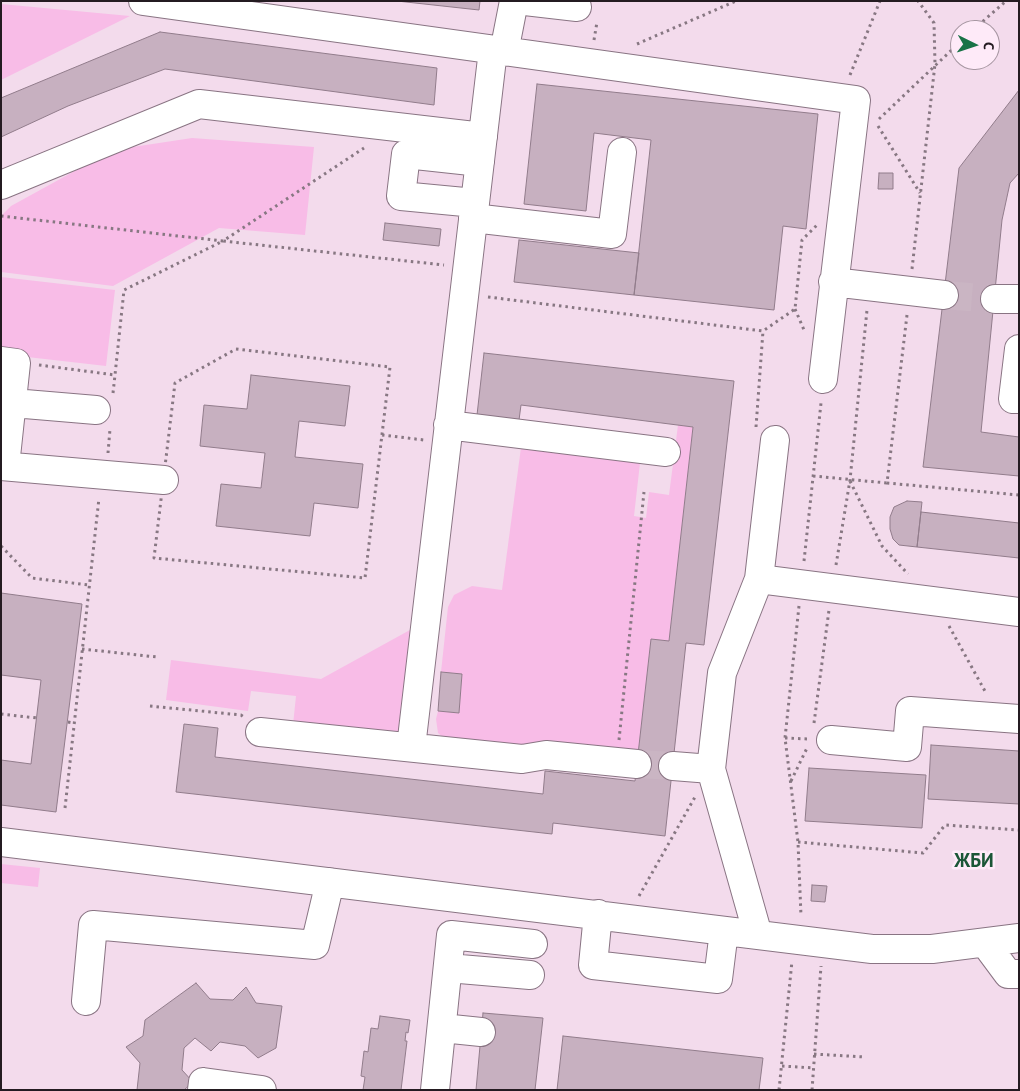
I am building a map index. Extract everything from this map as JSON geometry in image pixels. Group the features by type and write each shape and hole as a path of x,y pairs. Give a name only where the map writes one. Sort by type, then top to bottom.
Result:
{"lane":[{"path":"144,1 193,5 499,51 856,100 833,282 824,379"},
{"path":"410,747 481,150 499,51 514,1"},
{"path":"525,1 587,13"},
{"path":"1,184 199,104 396,127 481,150"},
{"path":"481,150 406,154 401,196 474,211 612,234 622,152"},
{"path":"833,282 944,295"},
{"path":"1019,349 1013,399 1019,399"},
{"path":"8,362 13,403 3,466 164,480"},
{"path":"13,403 107,410"},
{"path":"447,434 666,452"},
{"path":"758,936 711,769 722,673 759,580 775,440"},
{"path":"759,580 1019,612"},
{"path":"818,736 907,747 910,711 1019,719"},
{"path":"260,732 522,759 546,755 627,763"},
{"path":"673,766 711,769"},
{"path":"1,842 598,914 758,936 896,950 932,949 1019,938"},
{"path":"86,1001 93,925 315,946 330,882"},
{"path":"598,914 592,965 718,979 724,931"},
{"path":"435,1090 451,936 534,944"},
{"path":"985,942 1008,974 1019,974"},
{"path":"448,968 530,975"},
{"path":"442,1028 481,1032"},
{"path":"202,1090 203,1082 262,1090"}],"path":[{"path":"628,48 736,1"},
{"path":"841,98 880,1"},
{"path":"984,20 1006,1"},
{"path":"587,13 591,64"},
{"path":"920,193 875,122 950,51"},
{"path":"65,808 98,500 106,474 107,410 115,375 124,290 223,241 396,127"},
{"path":"1,216 467,267"},
{"path":"806,335 795,309 802,240 819,223"},
{"path":"790,781 818,736 832,589 850,480 870,286"},
{"path":"481,296 763,331 795,309"},
{"path":"763,331 754,426 775,440"},
{"path":"236,349 390,367 382,435 365,578 154,558 176,383 236,349"},
{"path":"8,362 115,375"},
{"path":"812,1090 825,926 802,917 798,842 785,738 824,379"},
{"path":"382,435 447,434"},
{"path":"813,476 887,483"},
{"path":"627,763 644,492"},
{"path":"1,546 32,578 89,585"},
{"path":"82,649 157,656"},
{"path":"150,706 241,715 260,732"},
{"path":"1,714 37,718"},
{"path":"68,722 74,723"},
{"path":"627,918 711,769"},
{"path":"798,842 923,852 945,825 1019,830"},
{"path":"779,1090 792,958"},
{"path":"814,1054 865,1057"},
{"path":"782,1066 814,1068"}],"shaded area":[{"path":"1,4 130,16 1,80"},
{"path":"192,138 314,147 305,235 219,228 113,286 1,272 1,216 11,206 113,150"},
{"path":"1,277 115,290 106,366 1,354"},
{"path":"678,425 693,427 669,641 651,640 638,756 521,752 446,740 438,733 436,719 438,711 459,713 462,675 441,672 448,607 454,595 472,586 502,590 522,440 641,454 634,516 646,518 649,492 669,495"},
{"path":"419,625 406,737 293,725 296,696 251,691 248,711 166,700 171,660 321,679"},
{"path":"1,864 40,868 38,887 1,883"}],"building":[{"path":"397,1 480,1 479,10"},
{"path":"160,32 437,68 434,105 165,69 68,106 1,137 1,98"},
{"path":"537,84 818,114 806,229 783,226 774,310 634,295 651,140 594,133 586,211 524,204"},
{"path":"1019,90 1019,173 1010,183 1002,220 981,432 1019,437 1019,476 923,467 959,168"},
{"path":"879,173 893,173 893,189 878,189"},
{"path":"385,223 441,229 439,246 383,240"},
{"path":"519,240 639,253 634,295 514,282"},
{"path":"484,353 734,381 704,645 686,643 665,836 553,823 552,834 176,792 184,724 218,728 215,757 543,794 545,771 635,781 651,639 669,641 693,427 521,405 519,420 477,415"},
{"path":"251,375 350,386 345,426 299,421 295,457 363,464 358,508 314,503 310,536 216,526 221,484 261,488 265,453 200,446 204,405 247,409"},
{"path":"907,501 922,502 917,547 899,545 893,539 890,529 890,517 894,507"},
{"path":"921,512 1019,523 1019,558 917,547"},
{"path":"1,593 82,604 56,812 1,805 1,760 31,764 41,680 1,675"},
{"path":"441,672 462,674 459,713 438,711"},
{"path":"931,745 1019,751 1019,804 928,799"},
{"path":"809,768 926,775 922,828 805,821"},
{"path":"812,885 827,886 825,902 811,901"},
{"path":"196,983 210,999 233,1000 246,987 256,1003 282,1006 276,1048 258,1058 245,1046 220,1042 211,1051 195,1038 184,1048 182,1070 193,1082 184,1090 137,1090 140,1063 126,1047 143,1036 145,1020"},
{"path":"483,1013 543,1018 535,1090 476,1090"},
{"path":"380,1016 410,1020 408,1033 406,1032 405,1041 407,1041 401,1090 363,1090 365,1077 361,1076 364,1051 368,1052 371,1028 378,1029"},
{"path":"563,1036 763,1058 759,1090 557,1090"}],"tunnel":[{"path":"944,295 995,299"},
{"path":"637,764 673,766"}],"district":[{"name":"ЖБИ","path":"974,862"}]}
